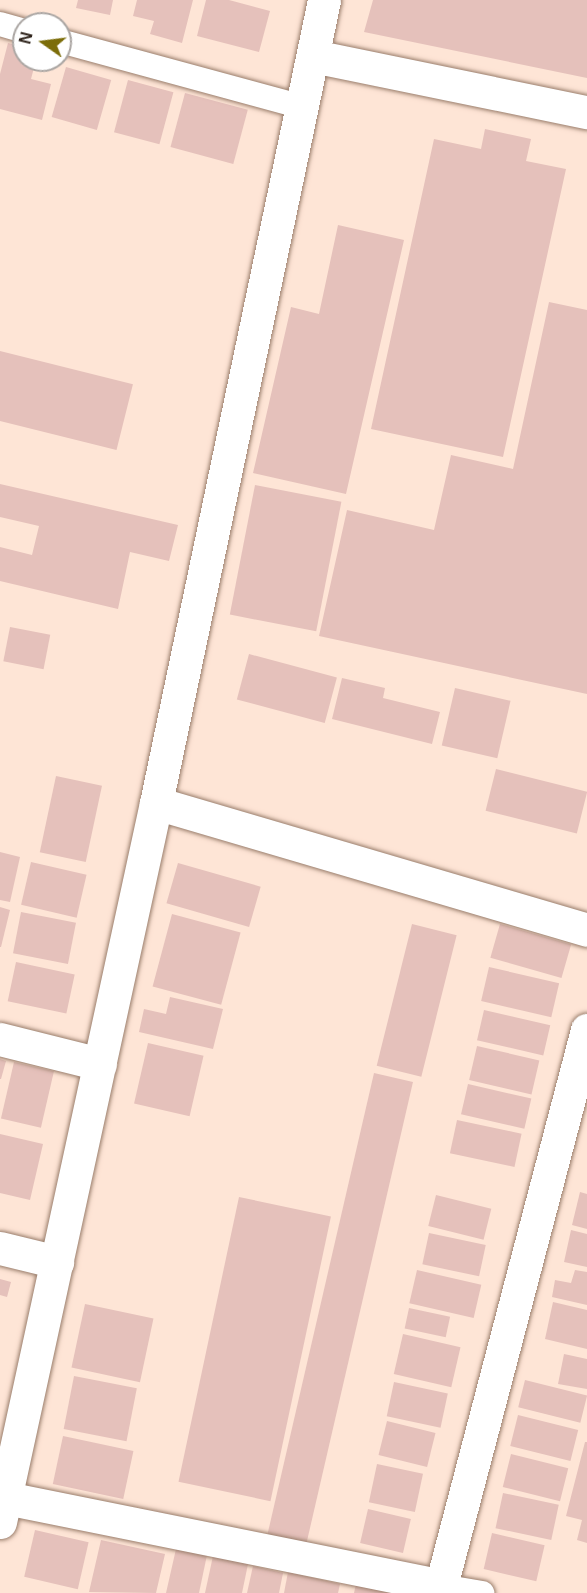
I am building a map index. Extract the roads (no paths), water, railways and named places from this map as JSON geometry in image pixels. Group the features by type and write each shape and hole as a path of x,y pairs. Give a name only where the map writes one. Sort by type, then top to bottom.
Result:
{"street":[{"path":"324,0 156,802 3,1510 441,1586 587,1030"},
{"path":"313,56 587,112"},
{"path":"156,802 587,930"},
{"path":"0,1039 100,1064"},
{"path":"0,1248 57,1262"}],"lane":[{"path":"72,44 303,107"},
{"path":"441,1586 482,1593"}]}
